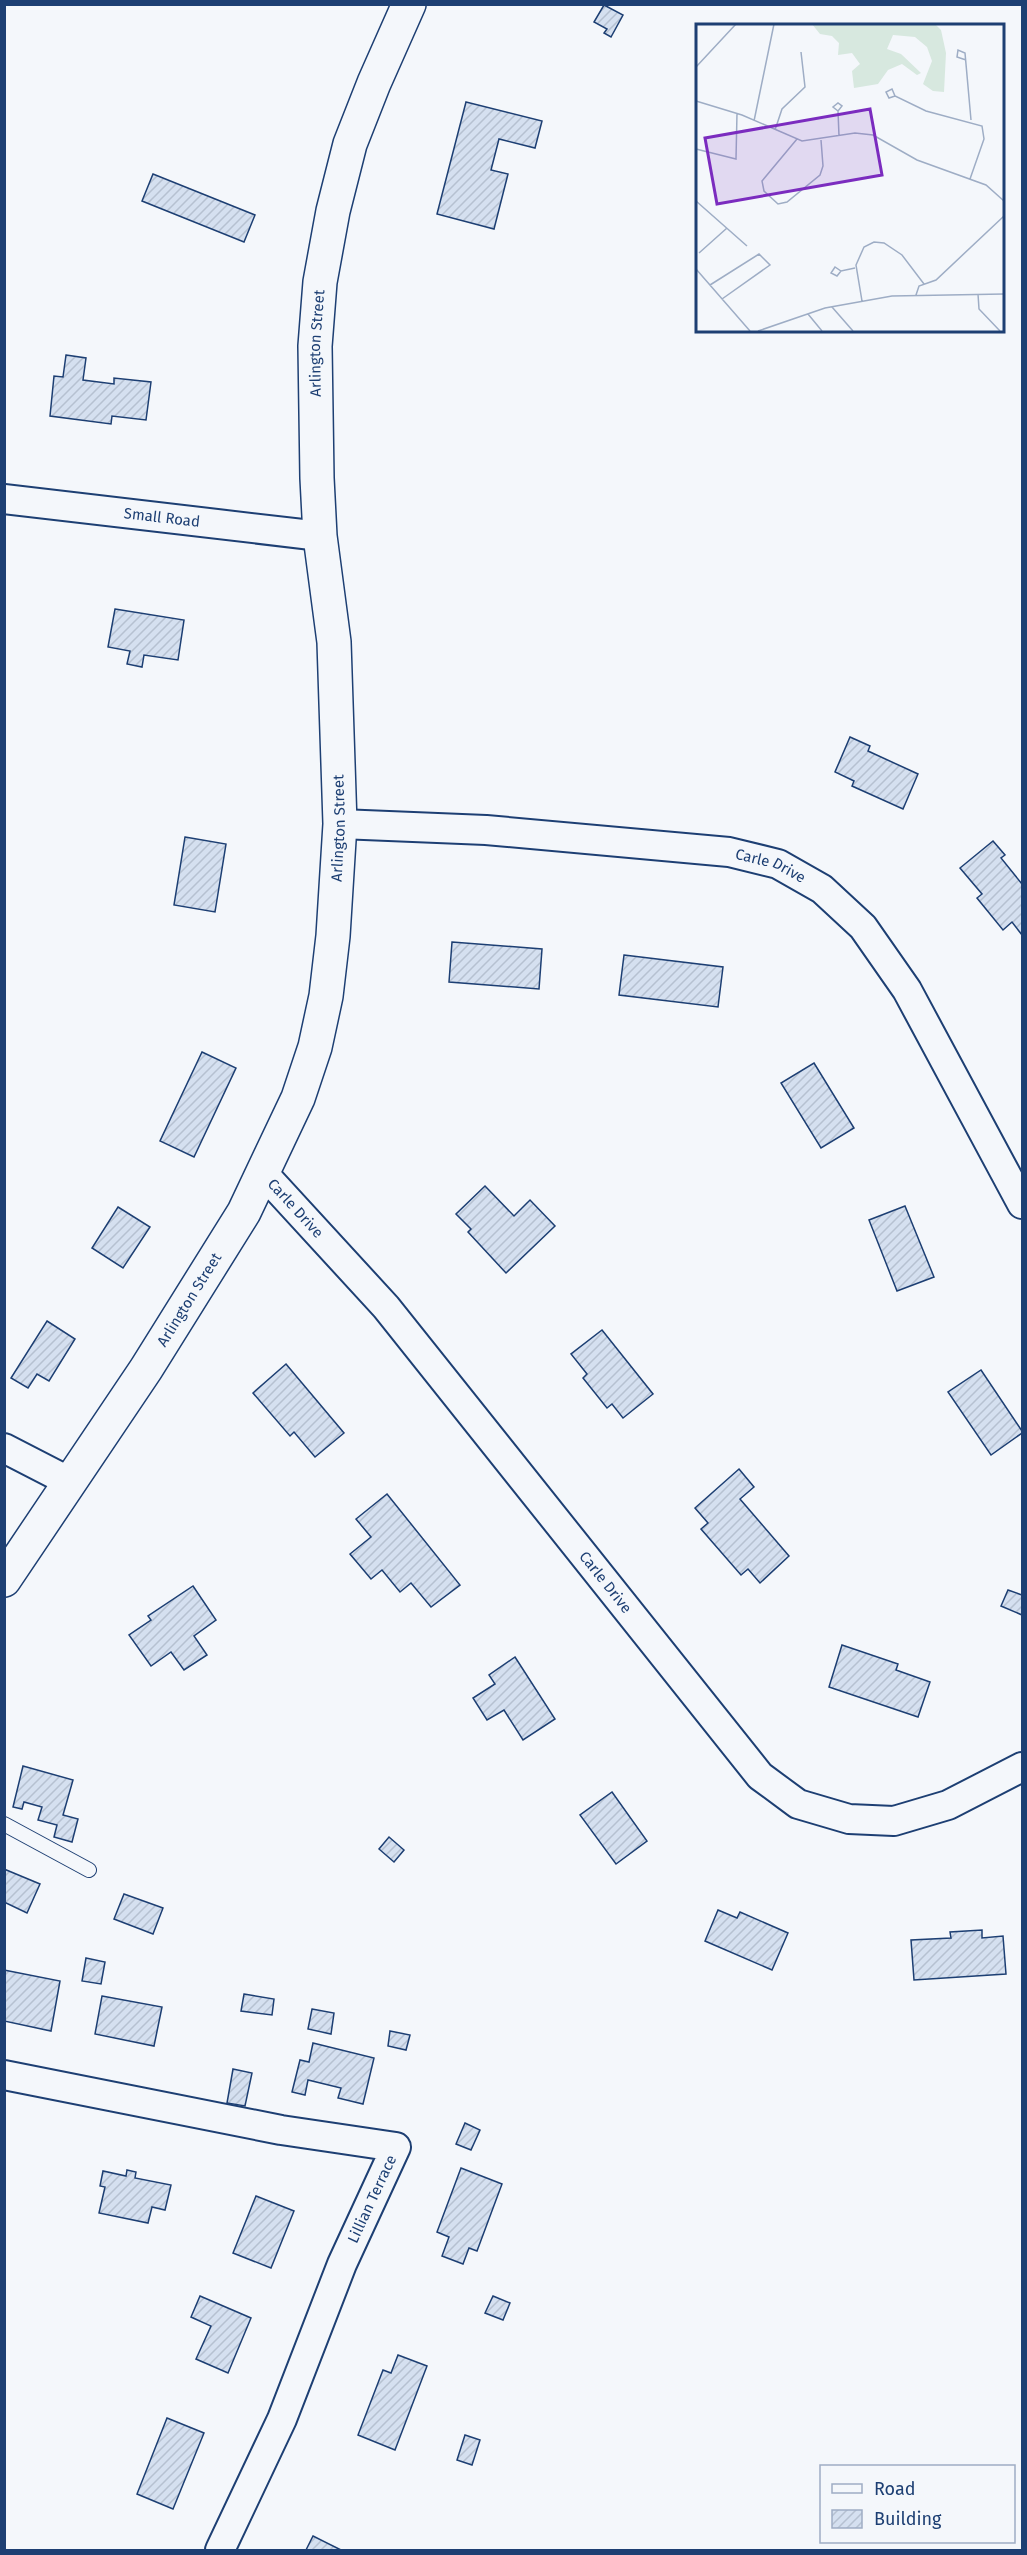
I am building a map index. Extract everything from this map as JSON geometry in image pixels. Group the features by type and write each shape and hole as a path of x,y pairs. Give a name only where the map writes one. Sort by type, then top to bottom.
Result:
{"street":[{"name":"Arlington Street","path":"4,1580 146,1369 244,1212 298,1098 315,1047 326,996 333,936 340,824 334,642 320,536 314,406 315,346 320,282 333,211 350,144 378,72 409,4"},
{"name":"Small Road","path":"4,499 320,536"},
{"name":"Carle Drive","path":"340,824 486,830 729,852 778,864 822,889 863,927 907,990 1023,1204"},
{"name":"Carle Drive","path":"263,1173 386,1307 760,1776 798,1804 849,1819 894,1821 948,1805 1023,1767"},
{"path":"4,1448 70,1482"},
{"name":"Lillian Terrace","path":"4,2075 281,2130 396,2147 342,2264 282,2419 220,2550"}],"lane":[{"path":"4,1824 89,1870"}],"building":[{"path":"604,5 623,15 611,37 604,33 607,29 594,22"},
{"path":"466,102 542,121 535,148 499,139 491,170 508,174 494,229 437,214"},
{"path":"153,174 255,215 244,242 142,201"},
{"path":"66,355 86,358 83,380 114,384 114,378 151,382 146,420 112,416 111,424 50,416 54,376 63,377"},
{"path":"115,609 184,620 178,660 144,655 142,667 127,664 130,651 108,647"},
{"path":"850,737 870,746 868,751 918,774 903,809 852,786 854,781 835,772"},
{"path":"185,837 226,844 215,912 174,905"},
{"path":"993,841 1005,855 1001,858 1022,884 1022,935 1012,922 1003,930 977,898 982,894 960,868"},
{"path":"452,942 542,949 539,989 449,982"},
{"path":"624,955 723,967 718,1007 619,995"},
{"path":"202,1052 236,1068 194,1157 160,1141"},
{"path":"814,1063 854,1128 821,1148 781,1083"},
{"path":"485,1186 514,1216 530,1200 555,1226 506,1273 468,1232 471,1229 456,1214"},
{"path":"905,1206 934,1277 897,1291 869,1220"},
{"path":"118,1207 150,1227 123,1268 92,1248"},
{"path":"47,1321 75,1339 49,1381 37,1374 28,1388 11,1378"},
{"path":"602,1330 653,1394 623,1418 612,1404 607,1408 583,1378 587,1374 571,1354"},
{"path":"286,1364 344,1433 315,1457 294,1432 290,1436 253,1393"},
{"path":"981,1370 1022,1431 991,1455 948,1392"},
{"path":"739,1469 754,1487 740,1499 789,1556 760,1583 748,1569 741,1575 701,1529 708,1523 695,1508"},
{"path":"387,1494 460,1585 431,1607 411,1583 400,1592 382,1570 371,1579 350,1554 371,1537 356,1519"},
{"path":"193,1586 216,1620 194,1636 207,1655 184,1670 171,1652 151,1666 129,1635 151,1620 148,1616"},
{"path":"1008,1590 1022,1595 1022,1615 1001,1606"},
{"path":"842,1645 898,1664 896,1670 930,1682 918,1717 829,1687"},
{"path":"515,1657 555,1719 523,1740 504,1710 487,1720 473,1698 495,1684 489,1675"},
{"path":"23,1766 73,1780 63,1815 78,1819 72,1842 54,1837 57,1825 38,1820 42,1807 24,1802 22,1809 13,1807"},
{"path":"612,1792 647,1841 616,1864 580,1815"},
{"path":"389,1837 404,1850 394,1862 379,1849"},
{"path":"4,1869 40,1884 27,1913 4,1902"},
{"path":"124,1894 163,1908 153,1934 114,1919"},
{"path":"718,1910 737,1918 740,1912 788,1933 772,1970 705,1941"},
{"path":"982,1930 982,1938 1003,1936 1006,1974 914,1980 911,1940 951,1938 950,1932"},
{"path":"86,1958 105,1962 101,1984 82,1981"},
{"path":"4,1970 60,1981 51,2031 4,2021"},
{"path":"244,1994 274,1999 272,2015 241,2011"},
{"path":"102,1996 162,2007 154,2046 95,2034"},
{"path":"312,2009 334,2013 331,2034 308,2029"},
{"path":"390,2031 410,2035 406,2050 388,2046"},
{"path":"313,2043 374,2058 363,2104 338,2098 341,2088 308,2080 305,2095 292,2092 300,2060 309,2062"},
{"path":"233,2069 252,2073 245,2106 227,2103"},
{"path":"465,2123 480,2130 471,2150 456,2144"},
{"path":"461,2168 502,2184 477,2251 469,2248 463,2264 442,2256 449,2237 437,2232"},
{"path":"127,2170 136,2172 135,2178 171,2185 165,2210 152,2207 148,2223 99,2213 105,2187 100,2186 103,2171 126,2176"},
{"path":"256,2196 294,2211 271,2268 233,2253"},
{"path":"200,2296 251,2318 228,2373 196,2359 211,2326 191,2317"},
{"path":"493,2296 510,2303 503,2320 485,2313"},
{"path":"398,2355 427,2366 395,2450 358,2435 383,2370 391,2373"},
{"path":"167,2418 204,2433 173,2509 137,2494"},
{"path":"465,2435 480,2440 472,2465 457,2460"},
{"path":"313,2536 341,2550 306,2550"}]}
